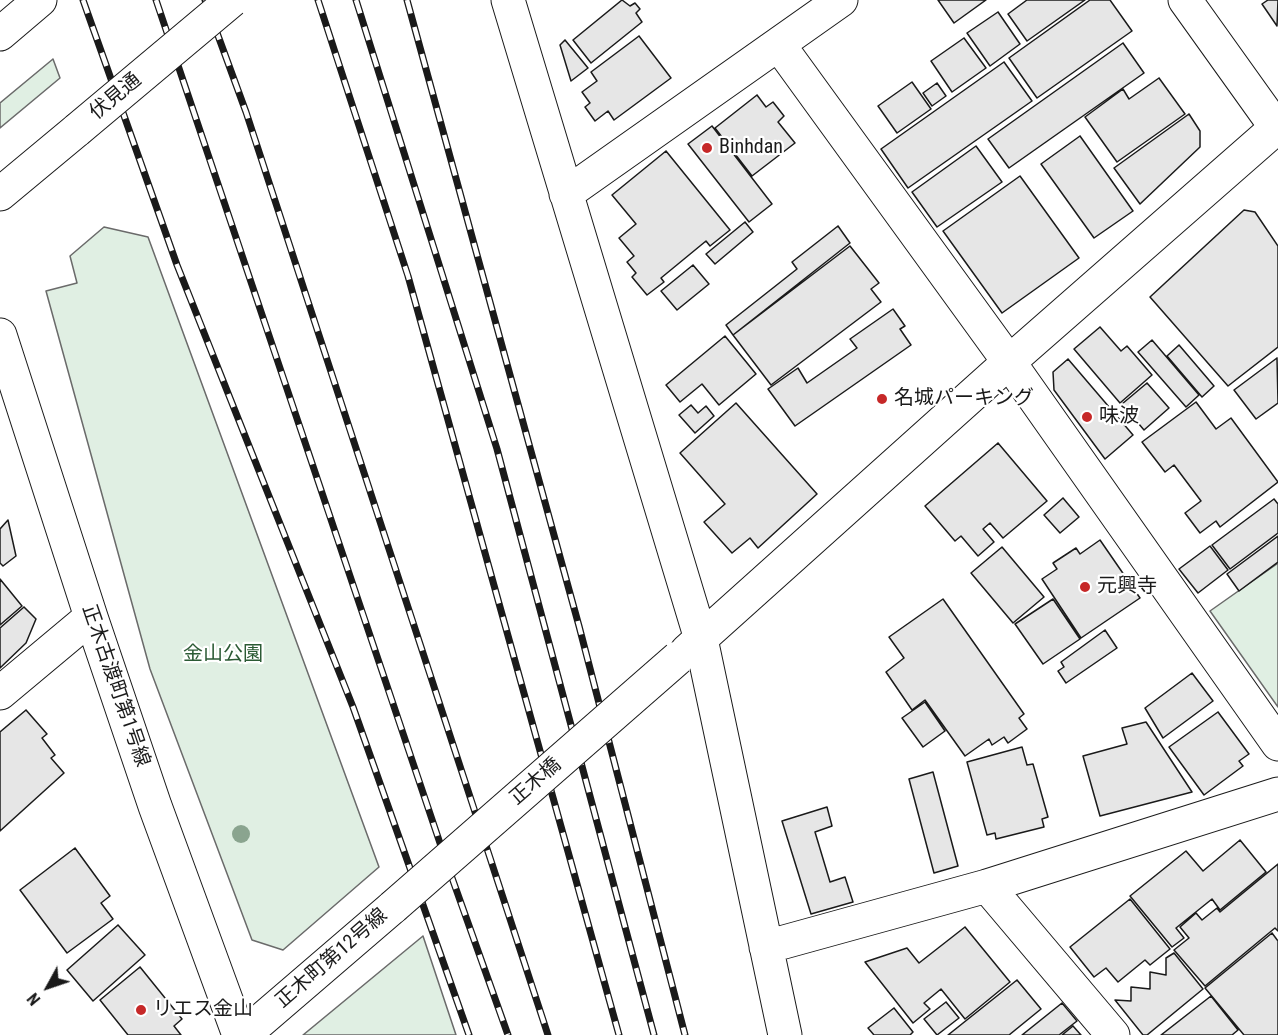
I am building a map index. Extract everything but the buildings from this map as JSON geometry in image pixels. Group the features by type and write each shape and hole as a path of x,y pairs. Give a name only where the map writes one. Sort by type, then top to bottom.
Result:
{"main road":[{"path":"0,34 40,0"},
{"name":"伏見通","path":"0,194 232,0"},
{"path":"508,0 566,194 690,648 766,947 785,1035"},
{"path":"566,194 842,0"},
{"path":"1185,0 1277,129"},
{"path":"779,45 1009,362 1278,744"},
{"name":"正木橋","path":"393,907 690,648 1009,362 1277,129"},
{"name":"正木古渡町第1号線","path":"0,335 155,806 239,1035"},
{"path":"0,693 91,616"},
{"path":"766,947 987,886 1278,795"},
{"path":"987,886 1113,1035"},
{"name":"正木町第12号線","path":"244,1035 393,907"}],"green space":[{"path":"53,59 60,78 0,128 0,103"},
{"name":"金山公園","path":"104,227 148,237 379,867 283,950 252,940 150,669 46,291 77,283 70,256"},
{"path":"1278,563 1278,707 1210,611"},
{"path":"423,936 456,1035 303,1035"}],"railway":[{"path":"83,0 177,265 353,707 469,1035"},
{"path":"156,0 446,861 508,1035"},
{"path":"205,0 246,112 548,1035"},
{"path":"318,0 408,276 619,1035"},
{"path":"356,0 497,449 654,1035"},
{"path":"407,0 579,626 685,1035"}],"place":[{"name":"Binhdan","path":"707,148"},
{"name":"名城パーキング","path":"882,399"},
{"name":"味波","path":"1087,417"},
{"name":"元興寺","path":"1085,587"},
{"name":"リエス金山","path":"141,1010"}]}
